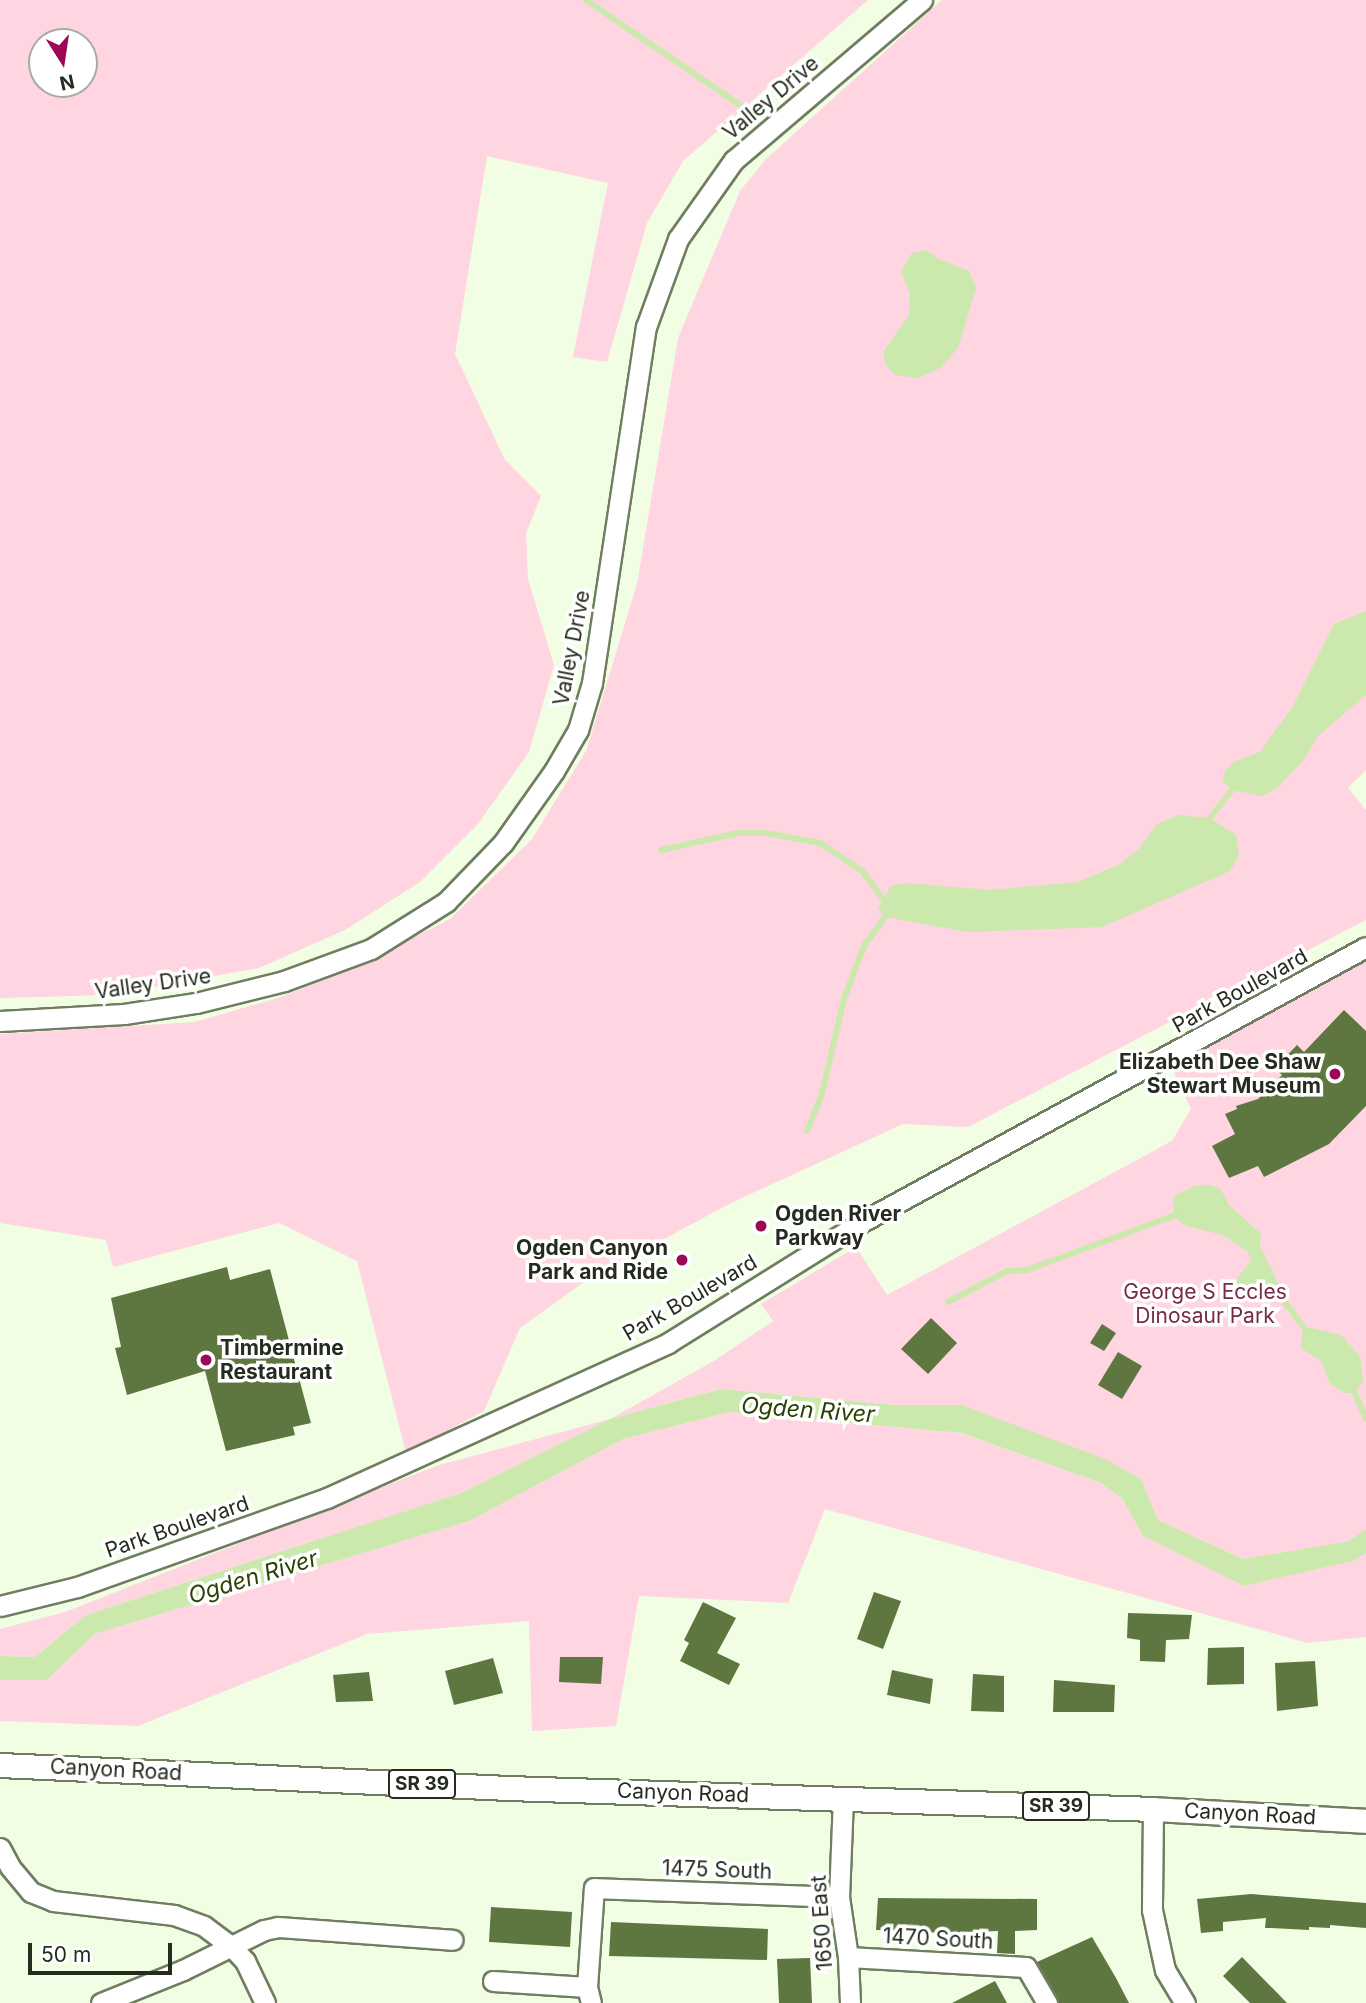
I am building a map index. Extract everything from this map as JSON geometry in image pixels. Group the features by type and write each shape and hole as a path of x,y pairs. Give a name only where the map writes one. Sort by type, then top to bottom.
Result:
{"main road":[{"name":"Canyon Road","path":"0,1765 494,1787 1153,1809 1366,1821"}],"street":[{"name":"Valley Drive","path":"0,1021 124,1014 196,1003 284,981 371,950 446,902 503,843 554,771 578,730 592,683 646,327 678,239 734,160 922,0"},
{"name":"Park Boulevard","path":"0,1606 77,1587 327,1498 668,1343 871,1216 1366,947"},
{"name":"1650 East","path":"843,1798 839,1897 848,1957 850,2003"},
{"path":"1153,1809 1152,1910 1166,1969 1185,2003"},
{"path":"0,1848 10,1867 31,1892 74,1905 173,1915 204,1926 231,1946 245,1961 265,2003"},
{"name":"1475 South","path":"589,1995 594,1888 839,1897"},
{"path":"101,2003 183,1970 264,1930 278,1927 453,1940"},
{"name":"1470 South","path":"848,1957 1026,1967 1046,2003"},
{"path":"493,1981 589,1995"}],"green space":[{"path":"0,0 868,0 683,161 647,223 607,362 573,357 608,183 487,156 455,354 505,460 541,496 526,533 528,579 554,665 529,752 478,824 420,882 345,930 259,968 110,995 0,998"},
{"path":"942,0 1366,0 1366,770 1348,788 1366,810 1366,920 968,1127 903,1124 731,1203 584,1282 520,1328 484,1411 406,1453 357,1261 279,1223 113,1267 106,1240 0,1223 0,1034 195,1022 278,998 347,971 450,919 532,839 586,751 637,584 678,338 740,191 765,160"},
{"name":"George S Eccles Dinosaur Park","path":"1366,953 1366,1529 1349,1541 1243,1559 1158,1520 1141,1479 962,1405 894,1405 721,1389 610,1419 714,1361 773,1321 761,1304 856,1247 887,1295 1172,1141 1191,1109 1168,1060"},
{"path":"730,1412 961,1433 1101,1483 1122,1498 1143,1536 1244,1586 1351,1561 1366,1553 1366,1637 1308,1643 825,1509 788,1603 639,1596 616,1726 532,1731 529,1621 367,1634 138,1726 0,1721 0,1680 47,1680 94,1634 469,1521 623,1439"},
{"path":"610,1419 461,1493 86,1615 35,1657 0,1656 0,1629 65,1612 436,1466"}],"water":[{"path":"926,250 939,259 969,271 976,288 958,348 940,368 918,378 896,375 886,366 883,352 909,315 910,294 901,271 912,253"},
{"path":"1366,611 1366,695 1317,737 1303,761 1277,788 1262,796 1232,790 1223,782 1224,773 1232,763 1260,752 1293,706 1334,624"},
{"path":"1179,815 1210,818 1236,835 1239,856 1230,871 1102,927 968,932 885,917 878,908 891,886 907,883 989,890 1078,882 1120,864 1139,849 1157,824"},
{"path":"1209,1185 1220,1188 1229,1205 1261,1234 1260,1246 1282,1291 1281,1297 1248,1298 1238,1289 1236,1280 1251,1260 1248,1252 1223,1235 1186,1226 1173,1216 1173,1197 1194,1186"},
{"path":"1303,1326 1341,1335 1360,1356 1363,1381 1355,1393 1345,1393 1330,1384 1321,1361 1301,1348"},
{"name":"Ogden River","path":"721,1389 894,1405 962,1405 1105,1459 1141,1479 1158,1520 1243,1559 1349,1541 1366,1529 1366,1553 1352,1561 1244,1586 1143,1536 1122,1498 1101,1483 962,1433 730,1412 623,1439 469,1521 94,1634 47,1680 0,1680 0,1656 35,1657 86,1615 461,1493 610,1419"}],"building":[{"path":"1344,1010 1366,1031 1366,1106 1329,1144 1264,1177 1258,1166 1229,1178 1212,1146 1235,1134 1225,1114 1237,1109 1236,1106 1258,1099 1282,1075 1275,1068 1297,1045 1304,1052"},
{"name":"Timbermine Restaurant","path":"227,1267 230,1280 270,1269 311,1423 293,1427 295,1435 226,1451 205,1371 127,1395 115,1348 121,1347 111,1298"},
{"path":"931,1318 957,1343 928,1374 901,1349"},
{"path":"1102,1324 1116,1333 1104,1351 1090,1343"},
{"path":"1118,1352 1142,1366 1122,1399 1098,1385"},
{"path":"874,1592 901,1601 883,1649 857,1639"},
{"path":"703,1602 736,1618 717,1653 740,1664 729,1685 680,1661 689,1643 684,1640"},
{"path":"1128,1613 1192,1615 1189,1639 1166,1640 1165,1662 1140,1661 1140,1640 1127,1638"},
{"path":"1244,1647 1244,1684 1207,1685 1208,1648"},
{"path":"560,1657 603,1657 601,1684 559,1682"},
{"path":"493,1658 503,1693 454,1705 445,1671"},
{"path":"1315,1661 1318,1706 1277,1711 1275,1663"},
{"path":"892,1670 933,1679 930,1704 887,1695"},
{"path":"369,1672 373,1701 336,1702 333,1675"},
{"path":"973,1674 1004,1676 1004,1712 971,1711"},
{"path":"1054,1680 1115,1685 1114,1712 1053,1712"},
{"path":"1251,1894 1366,1903 1366,1928 1330,1925 1330,1928 1309,1927 1309,1930 1265,1928 1266,1918 1223,1922 1223,1931 1201,1933 1197,1899"},
{"path":"878,1898 1037,1899 1037,1930 1015,1931 1015,1954 997,1953 998,1931 944,1933 876,1930"},
{"path":"491,1907 572,1912 570,1947 489,1942"},
{"path":"611,1922 768,1929 767,1960 609,1956"},
{"path":"1092,1937 1129,2003 1059,2003 1037,1962"},
{"path":"1242,1957 1287,2003 1250,2003 1223,1976"},
{"path":"810,1958 812,2003 779,2003 777,1959"},
{"path":"995,1981 1007,2003 952,2003"}],"waterway":[{"path":"586,0 756,116"},
{"path":"1210,818 1232,790"},
{"path":"661,850 738,833 766,833 820,843 862,871 882,898"},
{"path":"807,1131 821,1097 844,999 864,946 885,917"},
{"path":"948,1302 1007,1271 1027,1270 1173,1216"},
{"path":"1281,1297 1303,1326"},
{"path":"1355,1393 1366,1419"}],"place":[{"name":"Elizabeth Dee Shaw Stewart Museum","path":"1335,1074"},
{"name":"Ogden River Parkway","path":"761,1226"},
{"name":"Ogden Canyon Park and Ride","path":"682,1260"},
{"name":"Timbermine Restaurant","path":"206,1360"}]}
